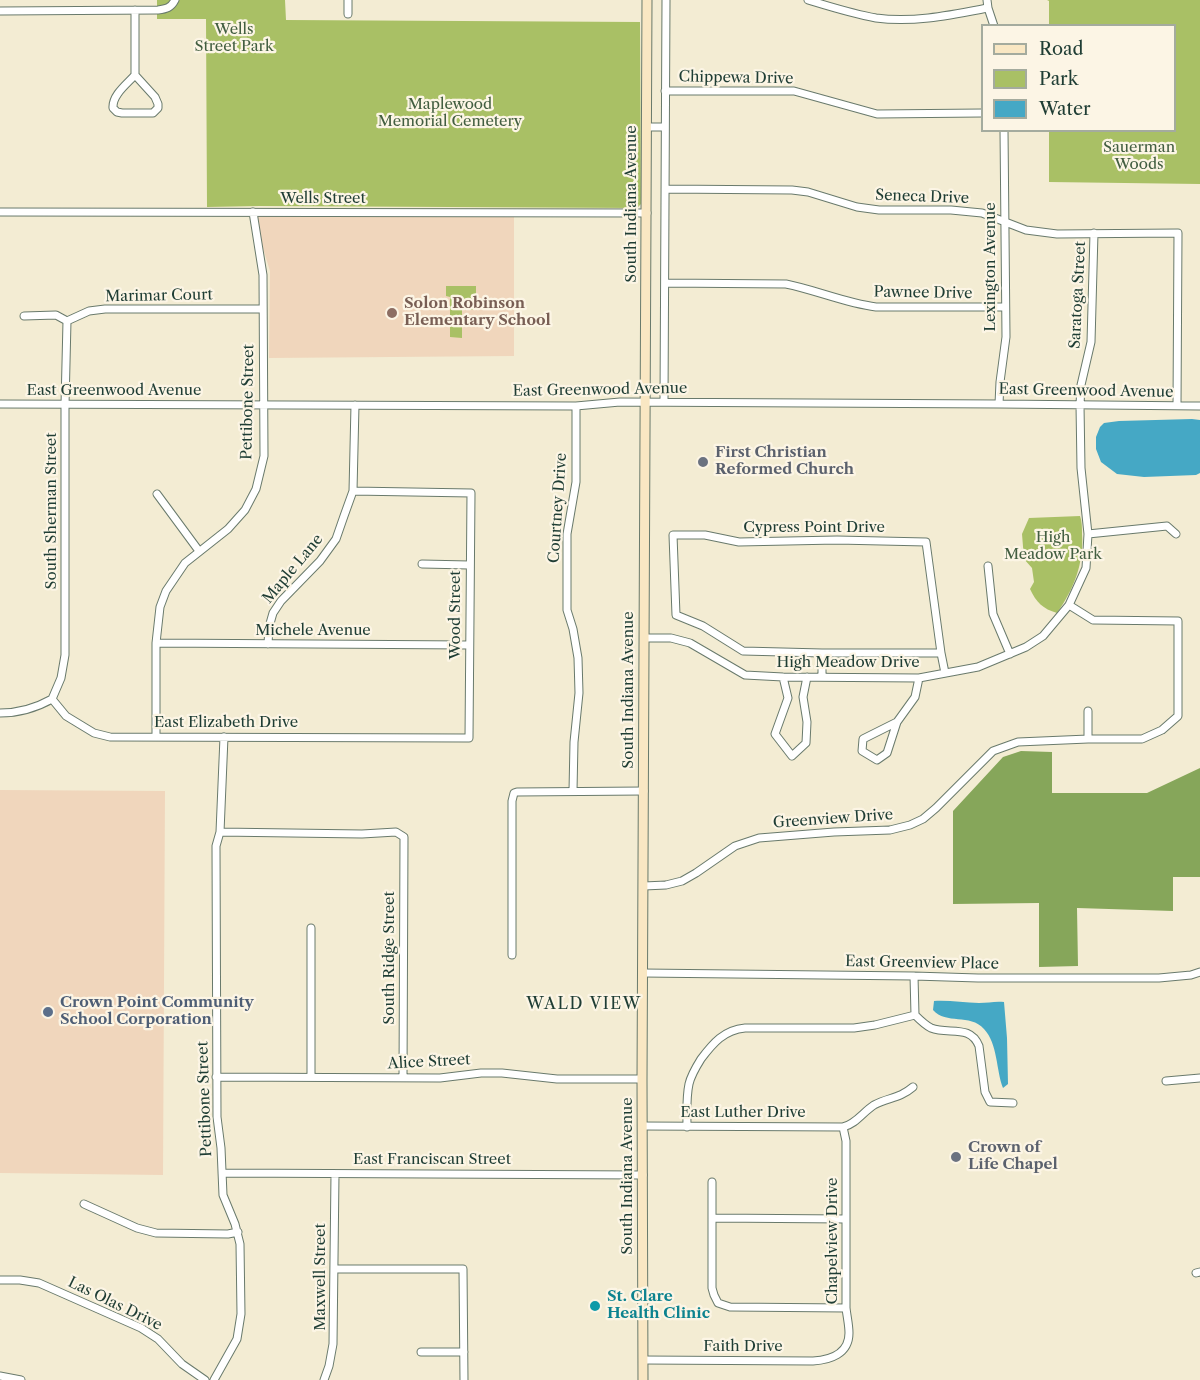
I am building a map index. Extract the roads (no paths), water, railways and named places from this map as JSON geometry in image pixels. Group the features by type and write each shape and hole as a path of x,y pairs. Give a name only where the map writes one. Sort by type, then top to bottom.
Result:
{"main road":[{"name":"South Indiana Avenue","path":"643,1380 642,1079 647,0"}],"street":[{"path":"0,11 163,10 173,5 175,0"},
{"path":"348,0 348,14"},
{"path":"664,402 666,0"},
{"path":"808,0 857,15 911,20 946,16 987,4 993,24"},
{"path":"135,10 135,75 115,98 112,108 122,113 153,113 158,108 158,100 135,75"},
{"name":"Chippewa Drive","path":"665,91 794,92 877,114 981,113"},
{"path":"647,128 665,128"},
{"name":"Lexington Avenue","path":"999,404 1006,337 1004,132"},
{"name":"Seneca Drive","path":"665,189 792,190 808,192 857,207 879,210 958,210 982,213 1026,230 1057,234 1178,233 1177,406"},
{"name":"Wells Street","path":"0,212 647,213"},
{"name":"Pettibone Street","path":"156,736 156,643 160,608 166,591 185,562 228,529 245,510 256,489 264,456 263,275 253,212"},
{"name":"Saratoga Street","path":"1069,605 1086,568 1088,534 1081,468 1080,405 1091,342 1094,233"},
{"name":"Pawnee Drive","path":"664,283 786,284 876,307 1005,308"},
{"name":"Marimar Court","path":"67,321 89,311 105,309 262,309"},
{"path":"24,316 56,315 67,321"},
{"name":"South Sherman Street","path":"52,699 62,678 65,655 67,321"},
{"name":"East Greenwood Avenue","path":"0,404 576,406 620,402 664,402 1200,406"},
{"name":"Maple Lane","path":"268,644 273,613 281,601 320,561 336,539 353,491 355,405"},
{"name":"Courtney Drive","path":"573,791 574,742 579,693 578,657 567,610 567,534 576,482 576,406"},
{"name":"Wood Street","path":"353,491 471,493 469,738"},
{"path":"157,494 199,551"},
{"path":"1088,534 1167,526 1176,534"},
{"name":"Cypress Point Drive","path":"673,535 705,535 739,542 837,540 926,542 941,653 822,653 743,651 703,626 676,615 673,535"},
{"path":"422,564 469,565"},
{"path":"988,566 993,614 1010,654"},
{"name":"High Meadow Drive","path":"644,638 671,638 690,644 745,675 919,678 978,668 1026,647 1043,636 1069,605"},
{"name":"Greenview Drive","path":"644,886 666,885 682,881 735,846 759,838 890,830 910,825 923,819 936,808 993,751 1018,742 1142,739 1162,730 1178,716 1178,621 1093,620 1069,605"},
{"name":"Michele Avenue","path":"156,643 469,645"},
{"path":"822,653 822,677"},
{"path":"941,653 945,674"},
{"path":"783,677 788,698 775,734 792,756 806,743 807,722 803,697 807,677"},
{"path":"897,722 863,739 862,751 877,760 887,753 897,722 915,697 919,678"},
{"path":"0,713 22,711 52,699"},
{"name":"East Elizabeth Drive","path":"52,699 66,716 94,733 110,737 469,738"},
{"path":"1088,711 1088,739"},
{"name":"Pettibone Street","path":"214,1380 234,1346 241,1314 240,1244 238,1232 224,1195 217,1117 216,846 220,832 224,736"},
{"path":"512,955 512,801 514,793 644,791"},
{"name":"South Ridge Street","path":"220,832 362,834 396,832 404,837 403,1078"},
{"path":"311,928 311,1077"},
{"name":"East Greenview Place","path":"643,973 1159,978 1200,972"},
{"path":"914,976 915,1016"},
{"path":"687,1127 687,1092 692,1073 720,1036 745,1028 864,1027 915,1016 931,1028 965,1032 974,1038 979,1046 985,1092 990,1102 1013,1103"},
{"name":"Alice Street","path":"216,1077 448,1078 481,1073 501,1073 546,1079 642,1079"},
{"path":"1166,1081 1200,1078"},
{"path":"843,1128 876,1104 898,1097 914,1087"},
{"name":"East Luther Drive","path":"642,1126 843,1128"},
{"name":"Chapelview Drive","path":"840,1353 846,1346 849,1336 846,1308 846,1141 843,1128"},
{"name":"East Franciscan Street","path":"222,1173 643,1174"},
{"name":"Maxwell Street","path":"324,1380 333,1344 335,1174"},
{"path":"712,1182 712,1288 718,1303 730,1307 846,1308"},
{"path":"84,1204 137,1228 156,1233 228,1234 238,1232"},
{"path":"712,1218 846,1219"},
{"path":"334,1269 463,1269 464,1380"},
{"name":"Las Olas Drive","path":"0,1280 39,1283 141,1328 158,1339 182,1364 205,1380"},
{"path":"421,1352 464,1352"},
{"name":"Faith Drive","path":"643,1360 813,1361 832,1358 840,1353"},
{"path":"0,1376 21,1380"}],"water":[{"path":"1200,420 1200,473 1196,475 1144,477 1117,474 1101,462 1096,449 1096,437 1104,423"},
{"path":"934,1001 1004,1002 1008,1084 1003,1088 992,1042 984,1029 972,1021 938,1014 933,1010"}],"place":[{"name":"Solon Robinson Elementary School","path":"392,313"},
{"name":"First Christian Reformed Church","path":"703,462"},
{"name":"Crown Point Community School Corporation","path":"48,1012"},
{"name":"Crown of Life Chapel","path":"956,1157"},
{"name":"St. Clare Health Clinic","path":"595,1306"}],"district":[{"name":"WALD VIEW","path":"584,1004"}],"park label":[{"name":"Wells Street Park","path":"234,38"},
{"name":"Maplewood Memorial Cemetery","path":"450,114"},
{"name":"Sauerman Woods","path":"1139,156"},
{"name":"High Meadow Park","path":"1053,546"}]}
